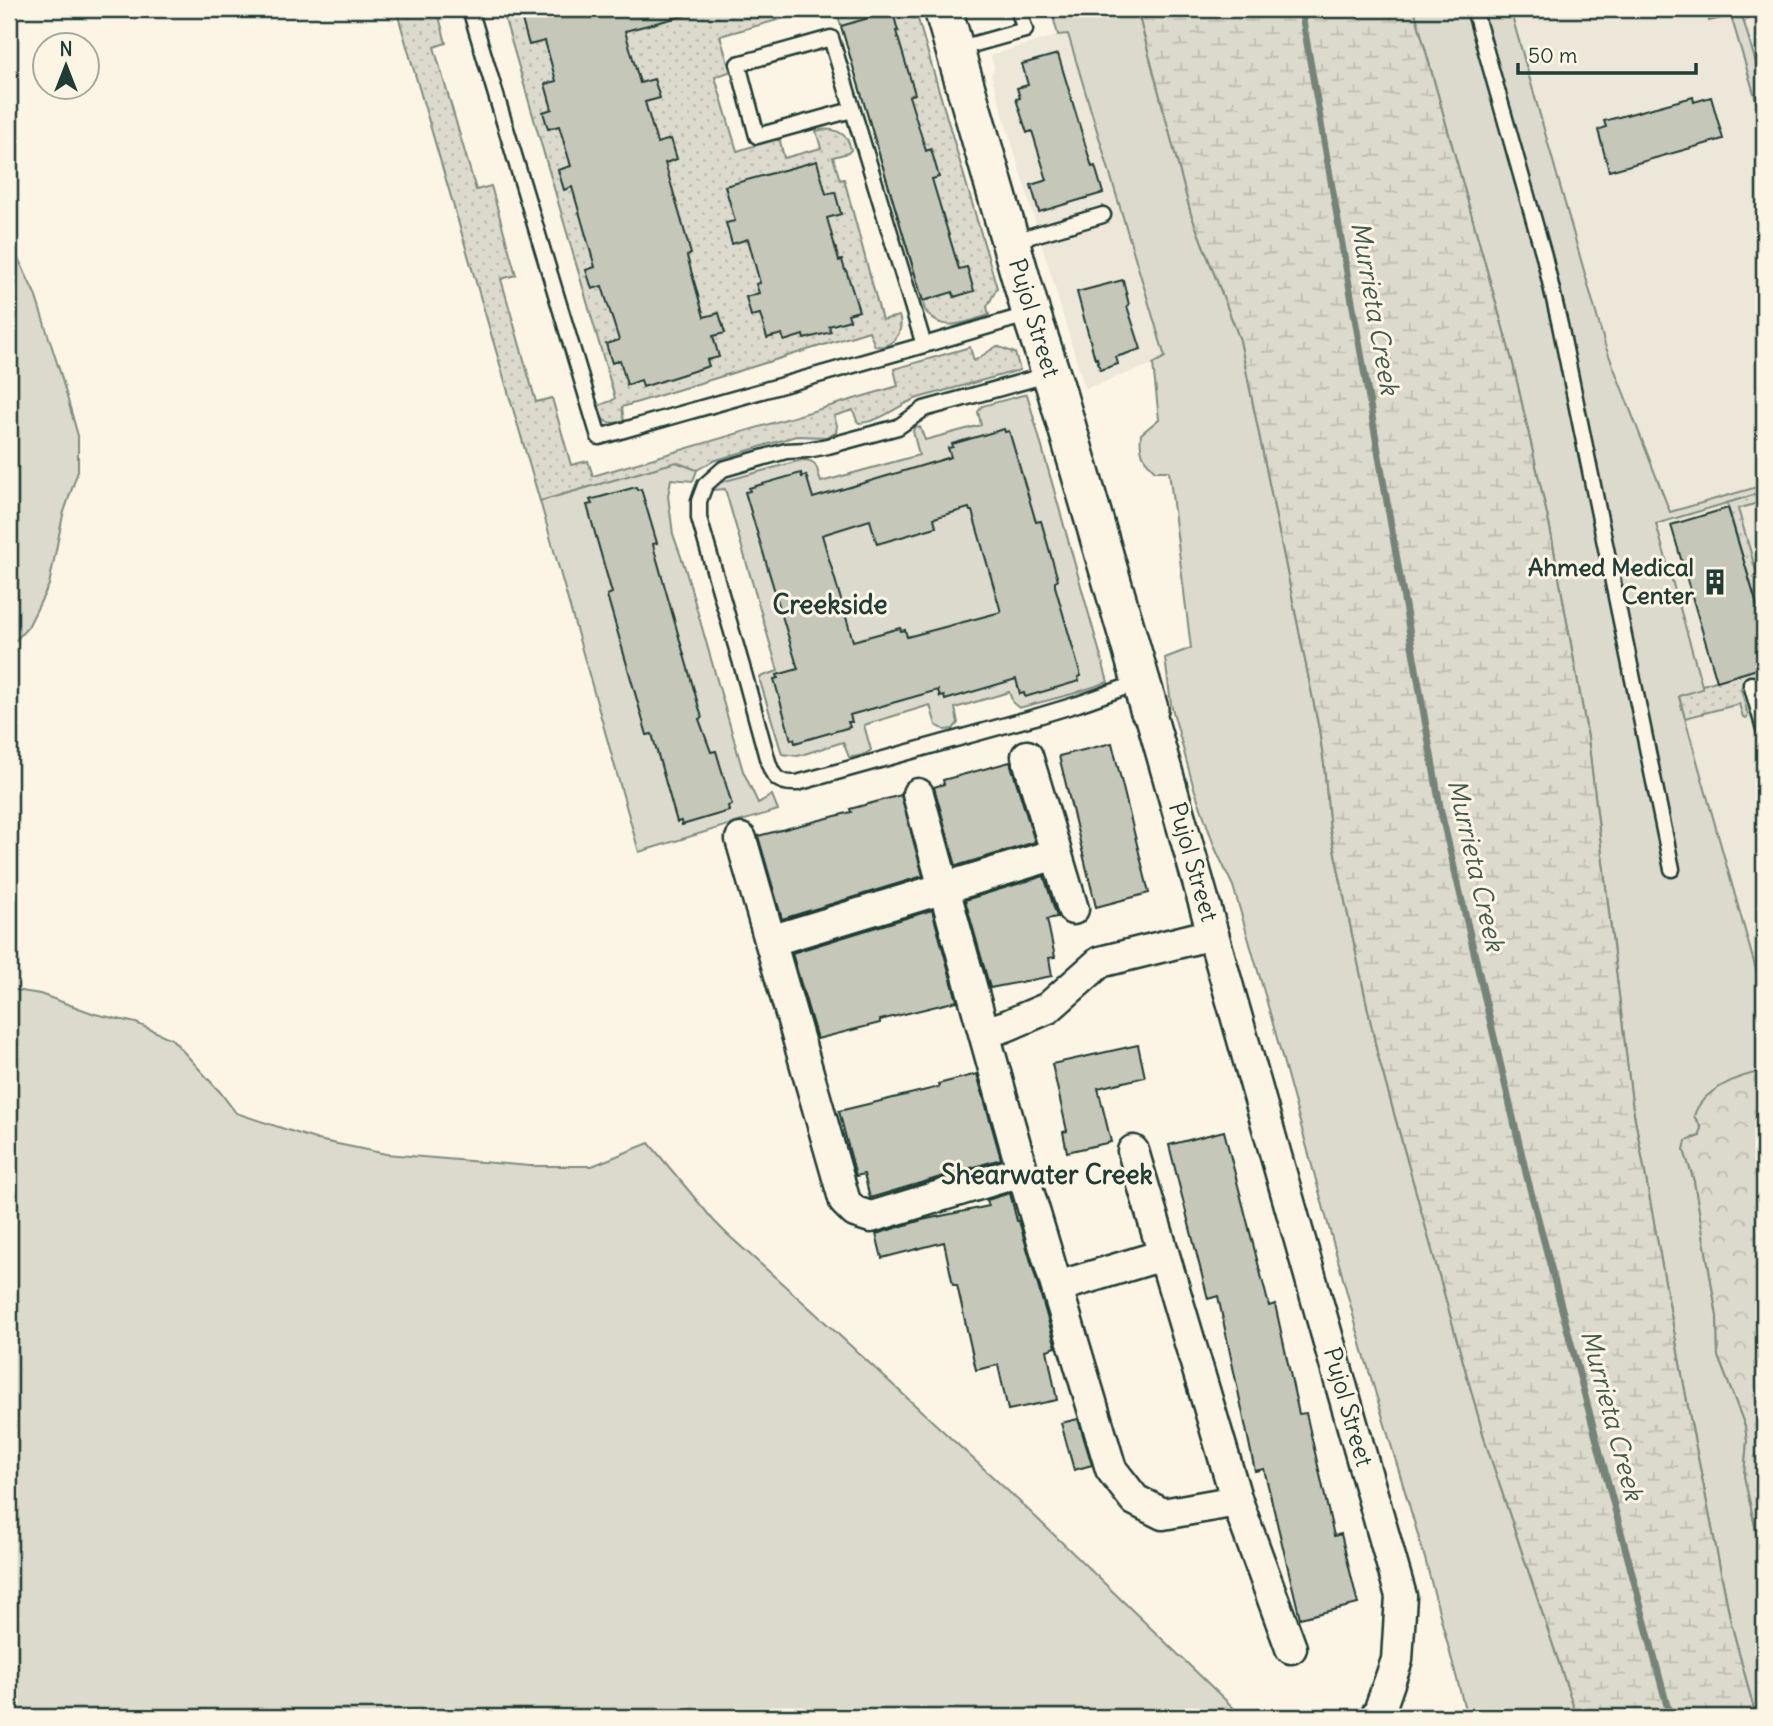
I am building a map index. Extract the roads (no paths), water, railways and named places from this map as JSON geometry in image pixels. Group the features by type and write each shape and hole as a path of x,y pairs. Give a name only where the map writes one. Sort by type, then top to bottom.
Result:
{"street":[{"name":"Pujol Street","path":"943,9 1145,695 1401,1596 1397,1660 1375,1717"},
{"path":"1027,756 1073,909"},
{"path":"918,794 1022,1171 1111,1469 1135,1500 1163,1514 1237,1501"},
{"path":"741,839 845,1202 855,1212 870,1217 1022,1171"},
{"path":"770,941 1056,854"},
{"path":"984,1033 1048,1008 1100,962 1213,933"},
{"path":"1133,1152 1237,1501 1291,1648"},
{"path":"1056,1287 1163,1255"}],"lane":[{"path":"470,9 599,437 1031,313"},
{"path":"955,49 1025,30 1018,9"},
{"path":"1474,9 1544,256 1560,325 1671,869"},
{"path":"852,110 757,136 738,64 831,38 924,345"},
{"path":"1010,242 1103,215"},
{"path":"1052,374 924,409 898,427 828,446 786,451 723,469 705,485 699,501 699,518 770,769 778,780 786,784 797,783 1078,704 1145,695"},
{"path":"1751,684 1764,729"}],"waterway":[{"name":"Murrieta Creek","path":"1301,9 1441,812 1527,1177 1670,1717"}],"place":[{"name":"Ahmed Medical Center","path":"1715,582"}],"district":[{"name":"Creekside","path":"830,605"},
{"name":"Shearwater Creek","path":"1047,1175"}]}
